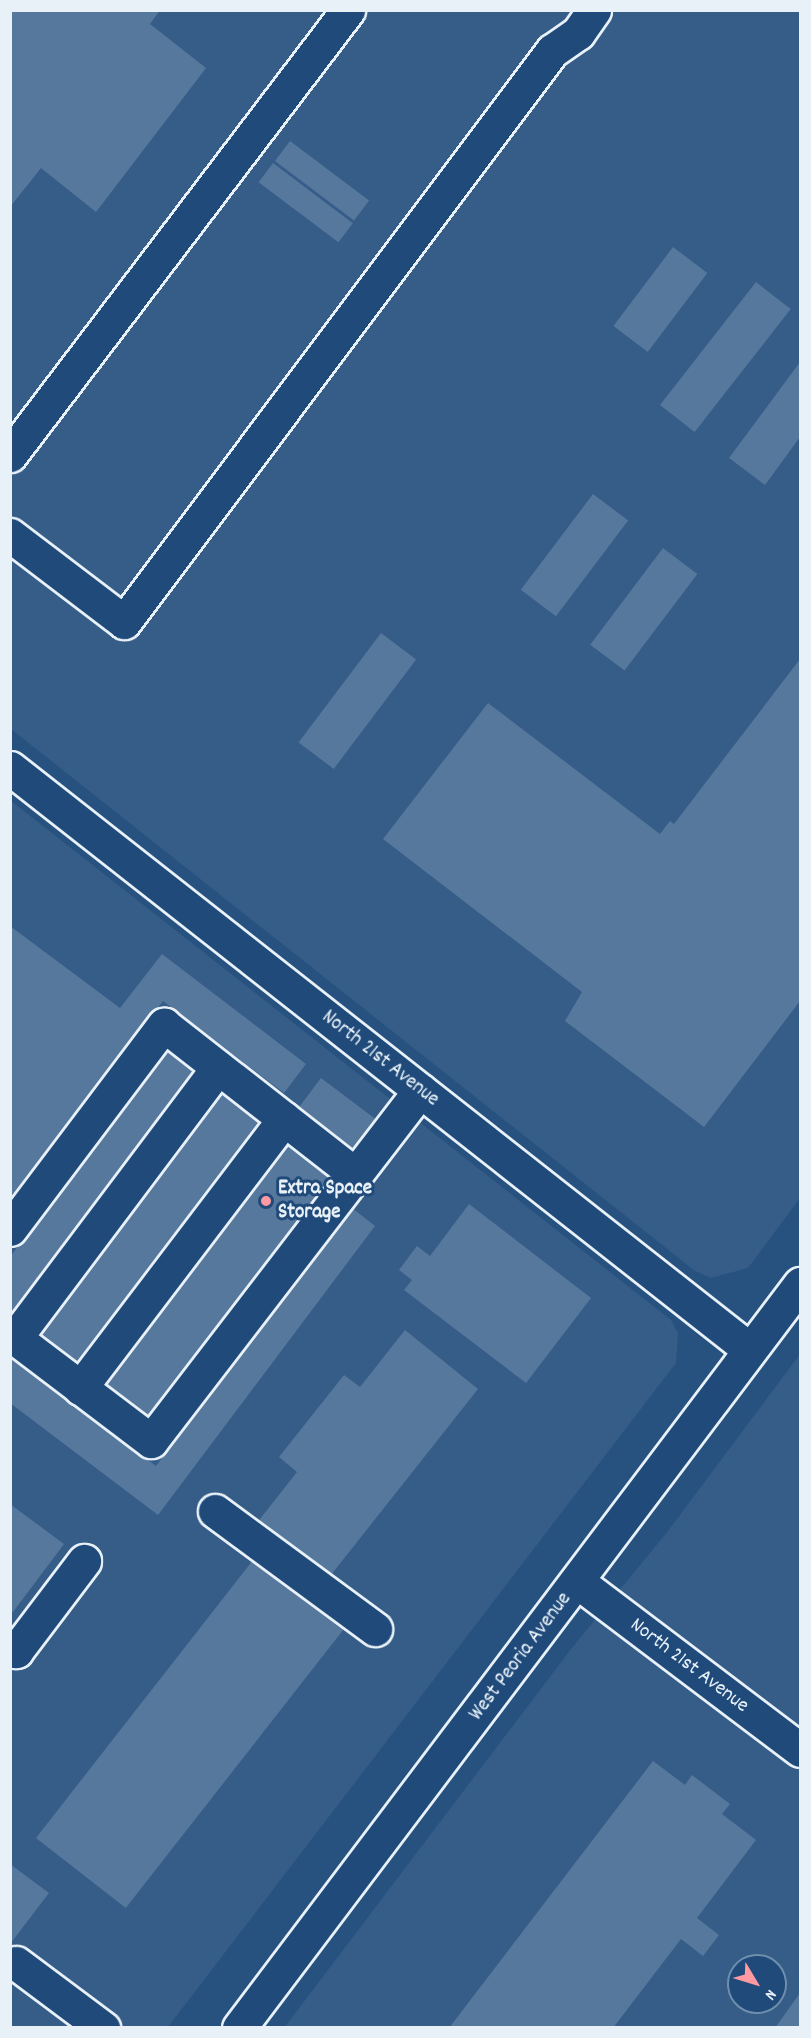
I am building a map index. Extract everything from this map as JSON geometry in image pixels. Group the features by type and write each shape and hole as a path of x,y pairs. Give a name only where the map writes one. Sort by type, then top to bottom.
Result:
{"street":[{"path":"10,455 348,10"},
{"path":"10,535 124,622 552,51 578,33 594,10"},
{"name":"North 21st Avenue","path":"10,768 750,1350"},
{"path":"10,1229 164,1025 355,1174"},
{"path":"218,1068 13,1336 151,1441 420,1090"},
{"path":"80,1388 284,1119"},
{"name":"West Peoria Avenue","path":"239,2028 801,1284"},
{"path":"215,1511 375,1629"},
{"path":"10,1648 16,1651 84,1561"},
{"name":"North 21st Avenue","path":"578,1582 801,1750"},
{"path":"16,1963 104,2028"}],"shaded area":[{"path":"10,11 800,11 800,1198 748,1268 711,1278 695,1271 11,729"},
{"path":"10,800 671,1320 678,1333 676,1363 168,2027 11,2027"},
{"path":"800,1354 800,2027 284,2028 571,1649 668,1531"}],"building":[{"path":"10,10 160,10 150,24 206,68 96,212 41,168 10,207"},
{"path":"290,141 369,201 354,221 275,161"},
{"path":"273,163 353,223 338,242 259,182"},
{"path":"673,247 707,273 648,352 613,326"},
{"path":"756,282 791,309 695,432 660,405"},
{"path":"800,362 800,437 765,485 729,458"},
{"path":"593,494 628,520 556,616 521,590"},
{"path":"663,548 697,574 625,671 590,645"},
{"path":"381,633 416,659 334,769 299,742"},
{"path":"800,659 800,1001 704,1127 565,1021 582,992 383,839 488,703 660,834 670,821 674,824"},
{"path":"10,926 120,1008 162,954 306,1064 284,1093 163,1001 10,1201"},
{"path":"166,1048 201,1074 18,1319 10,1314 10,1257"},
{"path":"321,1078 376,1120 353,1150 298,1108"},
{"path":"217,1087 264,1123 81,1366 33,1331"},
{"path":"288,1140 334,1175 151,1418 104,1384"},
{"path":"469,1204 591,1298 526,1383 404,1290 412,1280 399,1270 417,1246 430,1256"},
{"path":"352,1208 375,1226 158,1515 10,1403 10,1355 156,1466"},
{"path":"405,1330 478,1389 327,1580 256,1524 297,1472 279,1457 344,1375 360,1387"},
{"path":"10,1504 64,1544 13,1612 10,1610"},
{"path":"257,1555 347,1625 126,1908 36,1838"},
{"path":"653,1761 685,1785 692,1775 730,1804 722,1814 756,1840 697,1918 719,1935 703,1956 681,1939 613,2028 449,2028"},
{"path":"10,1864 49,1893 10,1944"},
{"path":"800,1993 800,2028 775,2028"}],"place":[{"name":"Extra Space Storage","path":"266,1201"}]}
